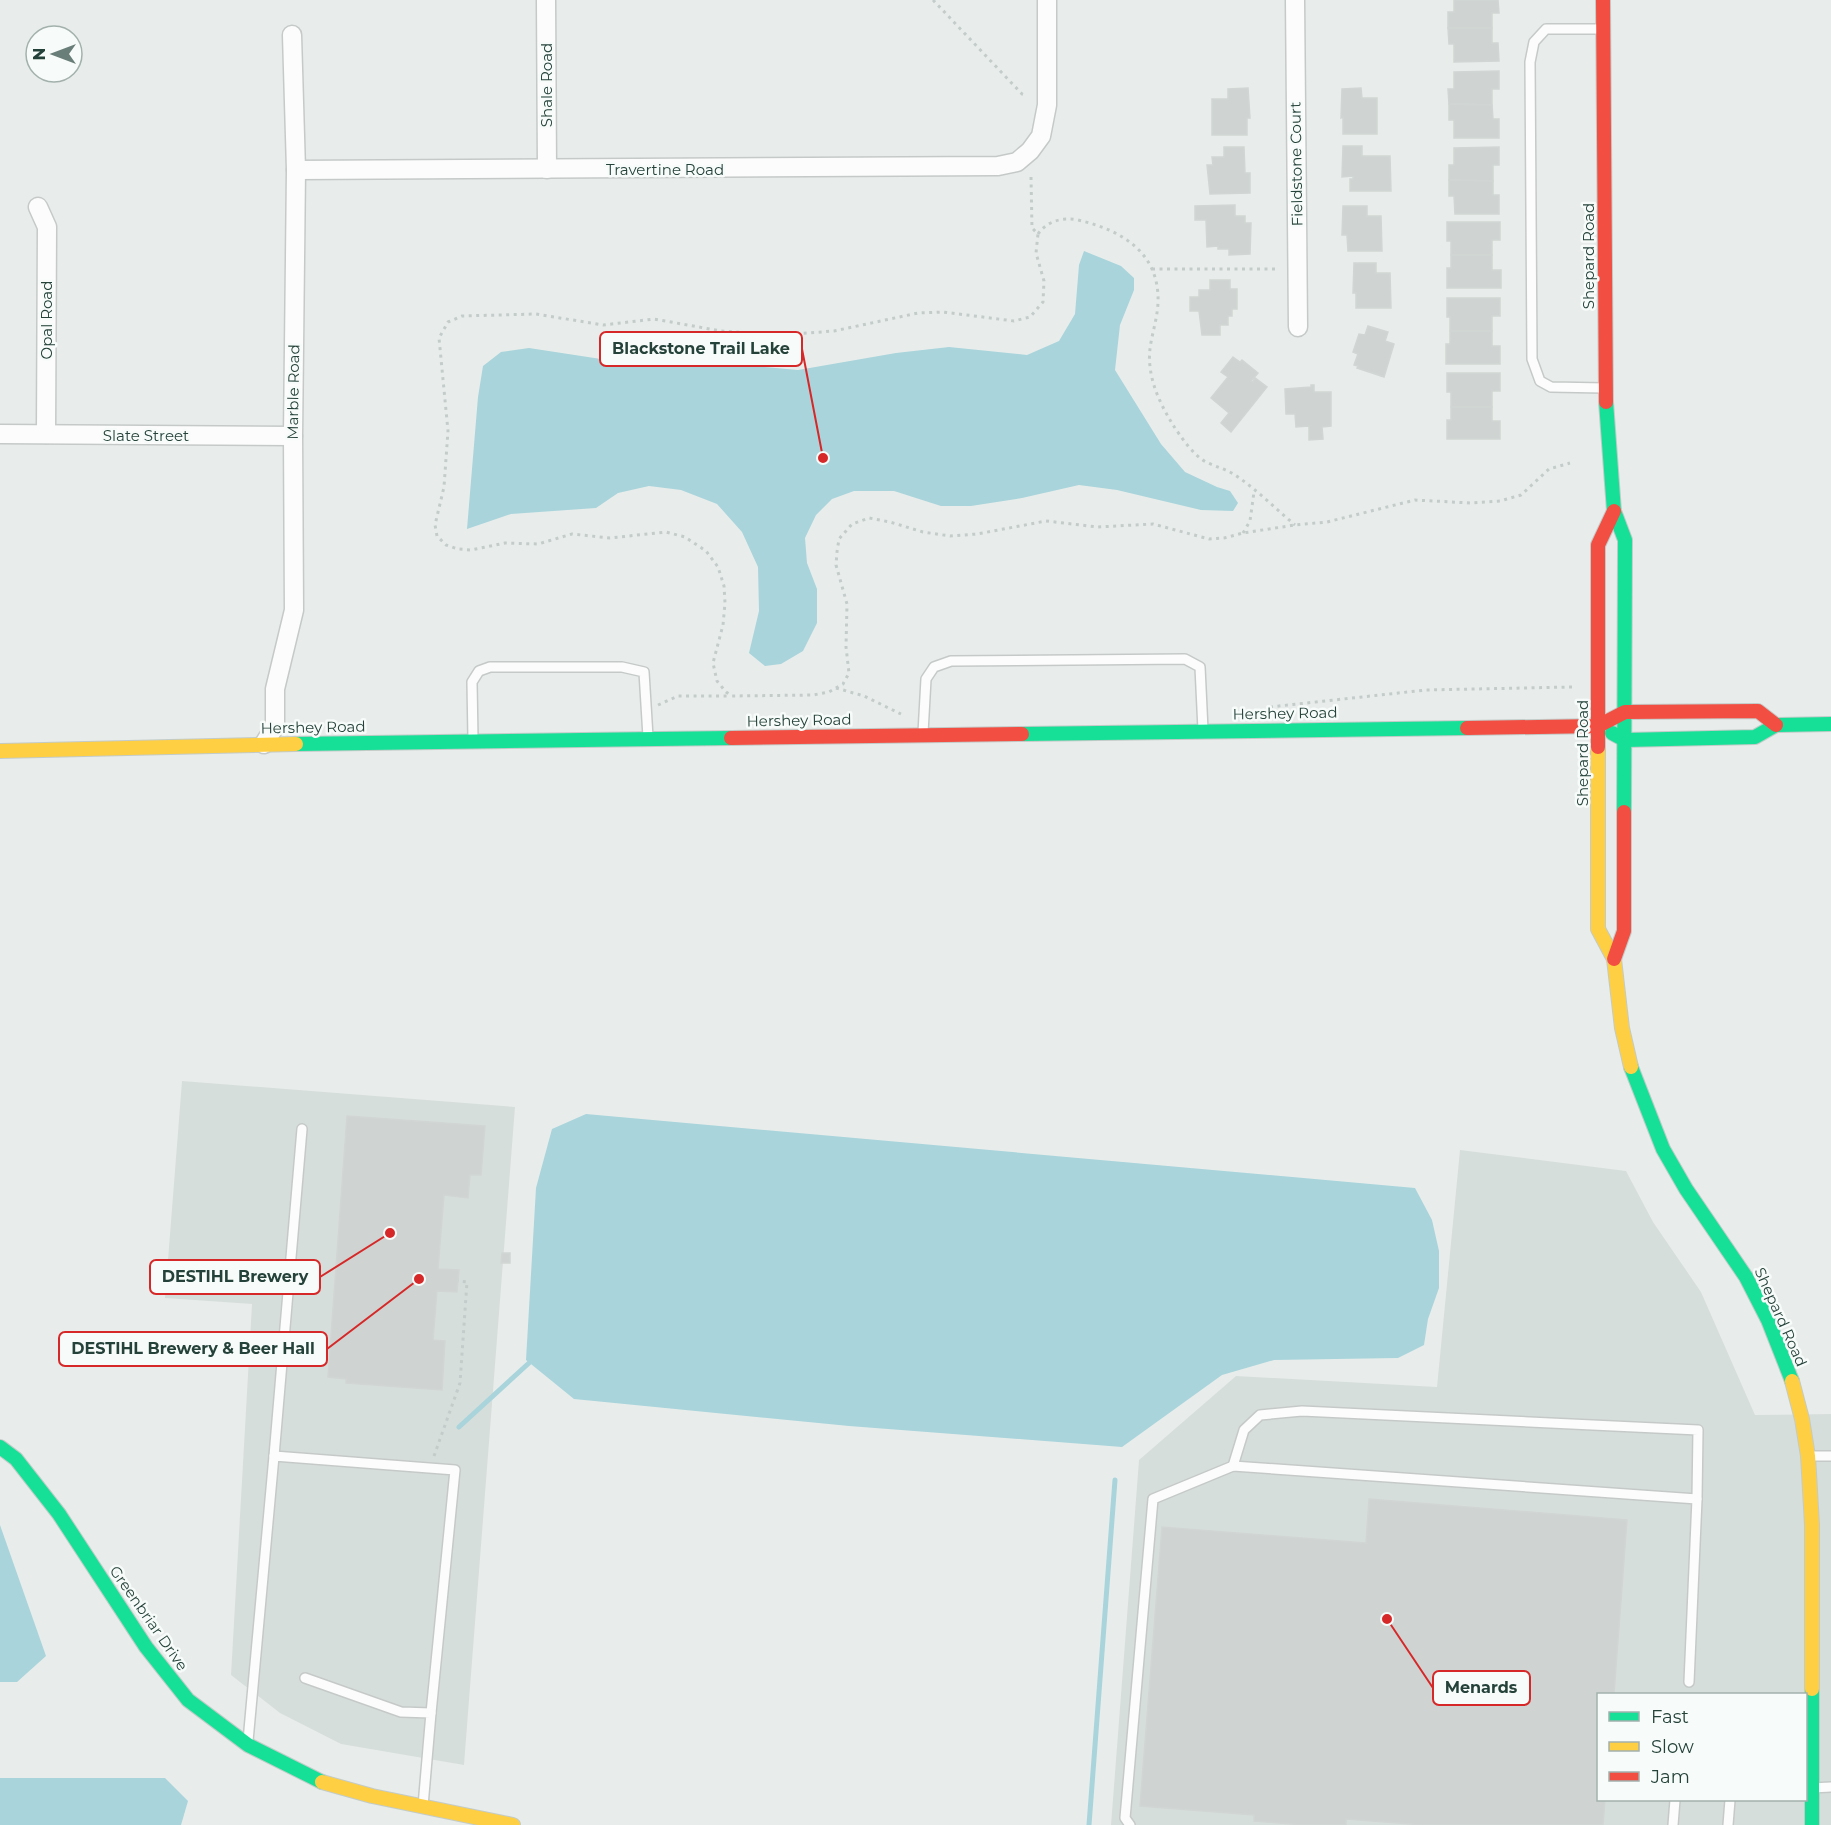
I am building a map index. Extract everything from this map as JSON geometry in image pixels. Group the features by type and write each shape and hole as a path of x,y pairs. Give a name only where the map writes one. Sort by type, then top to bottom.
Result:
{"main road":[{"name":"Shepard Road","path":"1603,0 1605,388 1614,511 1625,540 1624,931 1614,959"},
{"name":"Shepard Road","path":"1614,511 1598,545 1598,929 1614,959 1630,1063 1663,1149 1686,1189 1733,1255 1768,1320 1790,1374 1802,1419 1808,1456 1812,1525 1809,1788 1812,1825"},
{"name":"Hershey Road","path":"0,751 264,744 1598,726 1625,712 1758,711 1776,725"},
{"name":"Hershey Road","path":"1598,726 1625,740 1755,737 1776,725 1831,724"},
{"name":"Greenbriar Drive","path":"0,1447 16,1459 58,1514 146,1647 188,1700 248,1744 321,1782 372,1796 513,1825"}],"street":[{"name":"Shale Road","path":"546,0 547,169"},
{"name":"Travertine Road","path":"296,170 998,166 1017,162 1030,151 1041,136 1047,105 1047,0"},
{"name":"Fieldstone Court","path":"1295,0 1298,327"},
{"name":"Marble Road","path":"264,744 275,726 275,689 294,610 296,170 292,35"},
{"name":"Opal Road","path":"38,207 47,227 46,434"},
{"name":"Slate Street","path":"0,434 293,436"}],"lane":[{"path":"1603,29 1546,29 1534,42 1530,62 1532,359 1540,381 1551,387 1605,388"},
{"path":"923,735 926,679 934,667 951,661 1185,659 1200,667 1203,731"},
{"path":"473,741 472,682 479,671 490,667 622,667 644,672 648,739"},
{"path":"248,1744 302,1129"},
{"path":"219,1267 289,1276"},
{"path":"1233,1466 1244,1430 1260,1415 1302,1411 1698,1430 1689,1683"},
{"path":"274,1456 455,1470 423,1806"},
{"path":"1808,1456 1831,1456"},
{"path":"1130,1825 1125,1818 1153,1499 1233,1466 1697,1499"},
{"path":"305,1678 400,1712 431,1713"},
{"path":"1809,1788 1831,1787"},
{"path":"1671,1823 1675,1801"},
{"path":"1728,1825 1730,1801"}],"path":[{"path":"933,0 1008,81 1025,95"},
{"path":"1031,177 1032,228 1038,234"},
{"path":"1294,525 1235,475 1205,462 1173,424 1153,384 1150,364 1150,348 1158,303 1157,286 1152,269 1144,253 1128,241 1094,224 1074,219 1056,220 1043,226 1038,234 1036,253 1044,281 1043,302 1030,317 1014,321 943,312 918,313 834,331 780,335 721,331 654,319 603,325 536,314 462,316 448,322 439,338 448,431 444,487 435,525 437,536 446,545 471,550 505,543 538,544 572,534 610,538 666,532 685,537 706,551 717,567 724,586 723,625 713,663 717,681 732,696 813,695 829,692 843,684 849,673 846,647 847,604 836,565 839,539 852,524 869,519 950,536 977,534 1046,521 1098,527 1153,524 1209,539 1224,538 1294,525 1327,522 1415,500 1470,503 1500,501 1521,495 1549,469 1570,463"},
{"path":"1152,269 1297,269"},
{"path":"1243,533 1250,521 1254,491"},
{"path":"430,1468 460,1383 467,1282 458,1281"}],"shaded area":[{"path":"182,1081 515,1107 464,1765 341,1744 280,1713 231,1675 252,1304 165,1298"},
{"path":"1460,1150 1626,1171 1653,1222 1701,1292 1755,1415 1831,1414 1831,1825 1111,1825 1139,1460 1236,1376 1437,1387"}],"water":[{"path":"1084,251 1121,266 1134,278 1134,290 1120,325 1115,370 1161,444 1185,472 1230,491 1238,503 1233,511 1201,510 1117,490 1079,485 1022,498 971,506 941,506 894,491 854,491 832,499 816,515 805,538 807,563 817,589 817,623 803,651 781,664 765,666 749,653 759,611 758,567 742,532 717,504 681,490 649,486 618,493 596,508 511,514 467,529 478,397 483,366 501,352 529,348 614,361 690,360 798,370 896,353 949,347 1027,355 1059,341 1075,314 1079,265"},
{"path":"586,1114 1415,1188 1432,1220 1439,1251 1439,1288 1428,1319 1424,1345 1398,1358 1274,1360 1222,1375 1122,1447 849,1426 574,1399 526,1360 536,1188 552,1129"},
{"path":"0,1525 46,1656 17,1682 0,1682"},
{"path":"0,1778 165,1778 188,1801 181,1825 0,1825"}],"building":[{"path":"1454,0 1498,0 1499,13 1492,13 1492,28 1448,28 1448,12 1454,12"},
{"path":"1448,28 1492,28 1492,43 1498,43 1499,61 1454,62 1454,44 1449,44"},
{"path":"1499,71 1499,89 1492,89 1492,105 1449,104 1448,89 1454,89 1454,72"},
{"path":"1248,88 1250,118 1247,118 1247,135 1212,135 1212,99 1228,99 1228,89"},
{"path":"1361,88 1362,98 1377,98 1377,134 1343,134 1342,89"},
{"path":"1449,104 1492,105 1493,119 1499,119 1499,138 1454,138 1454,120 1449,120"},
{"path":"1343,146 1362,146 1362,156 1390,156 1391,191 1350,191 1350,179 1353,179 1353,176 1342,177"},
{"path":"1224,147 1244,147 1245,173 1250,173 1250,193 1210,194 1207,165 1213,165 1212,157 1224,157"},
{"path":"1499,147 1499,165 1493,165 1493,181 1449,180 1449,165 1454,165 1454,148"},
{"path":"1449,180 1493,181 1493,195 1499,195 1499,214 1455,214 1454,196 1449,196"},
{"path":"1235,205 1235,216 1245,216 1245,223 1251,223 1250,254 1229,255 1229,249 1218,249 1218,246 1207,247 1206,220 1195,220 1195,206"},
{"path":"1343,206 1367,206 1367,216 1381,216 1382,251 1348,251 1347,235 1342,235"},
{"path":"1447,222 1500,222 1500,240 1492,240 1492,255 1451,255 1451,241 1447,241"},
{"path":"1451,255 1492,255 1492,270 1501,270 1501,288 1447,288 1447,268 1451,268"},
{"path":"1354,263 1376,263 1376,273 1390,273 1391,308 1356,308 1356,293 1353,293"},
{"path":"1210,280 1230,280 1230,289 1237,289 1237,309 1232,309 1232,316 1228,316 1228,325 1220,325 1220,335 1202,335 1199,311 1190,311 1190,297 1199,297 1199,290 1210,290"},
{"path":"1447,298 1500,298 1500,316 1492,316 1492,331 1450,331"},
{"path":"1368,326 1388,332 1385,341 1394,344 1384,377 1354,365 1358,354 1353,352 1359,334 1365,335"},
{"path":"1450,331 1492,331 1492,346 1500,346 1500,364 1446,364 1446,344 1450,344"},
{"path":"1233,357 1240,362 1242,360 1258,373 1251,381 1253,382 1255,378 1267,387 1231,432 1221,423 1229,413 1211,398 1228,377 1221,372"},
{"path":"1447,373 1500,373 1500,391 1492,391 1492,407 1451,407 1451,392 1447,392"},
{"path":"1314,385 1314,392 1331,392 1331,426 1322,427 1323,439 1309,440 1309,426 1296,427 1295,414 1286,414 1285,389 1311,387"},
{"path":"1451,407 1492,407 1492,421 1500,421 1500,439 1447,439 1447,420 1451,420"},
{"path":"347,1116 485,1126 481,1175 470,1175 468,1198 444,1195 438,1269 459,1270 457,1292 437,1291 433,1340 445,1341 442,1390 346,1383 346,1379 328,1377"},
{"path":"502,1253 510,1253 510,1263 501,1263"},
{"path":"1369,1499 1627,1520 1614,1693 1597,1693 1597,1801 1605,1801 1603,1825 1423,1825 1346,1819 1346,1825 1304,1825 1254,1821 1254,1815 1140,1806 1162,1527 1366,1543"}],"waterway":[{"path":"459,1427 529,1363"},
{"path":"1089,1825 1115,1480"}],"traffic: fast":[{"path":"1606,402 1614,511 1625,540 1624,812"},
{"path":"1612,733 1625,740 1755,737 1776,725 1831,724"},
{"path":"1022,734 1467,728"},
{"path":"296,744 731,738"},
{"path":"1631,1067 1663,1149 1686,1189 1746,1277 1768,1320 1792,1381"},
{"path":"0,1447 16,1459 59,1514 146,1647 188,1700 248,1745 322,1782"},
{"path":"1812,1689 1812,1825"}],"traffic: slow":[{"path":"0,751 296,744"},
{"path":"1598,747 1598,929 1614,959 1622,1028 1631,1067"},
{"path":"1792,1381 1802,1419 1808,1456 1812,1525 1812,1689"},
{"path":"322,1782 372,1796 513,1825"}],"traffic: jam":[{"path":"1603,0 1606,402"},
{"path":"1598,747 1598,545 1614,511"},
{"path":"1467,728 1598,726 1625,712 1758,711 1776,725"},
{"path":"731,738 1022,734"},
{"path":"1614,959 1624,931 1624,812"}],"place":[{"name":"Blackstone Trail Lake","path":"823,458"},
{"name":"DESTIHL Brewery","path":"390,1233"},
{"name":"DESTIHL Brewery & Beer Hall","path":"419,1279"},
{"name":"Menards","path":"1387,1619"}]}
